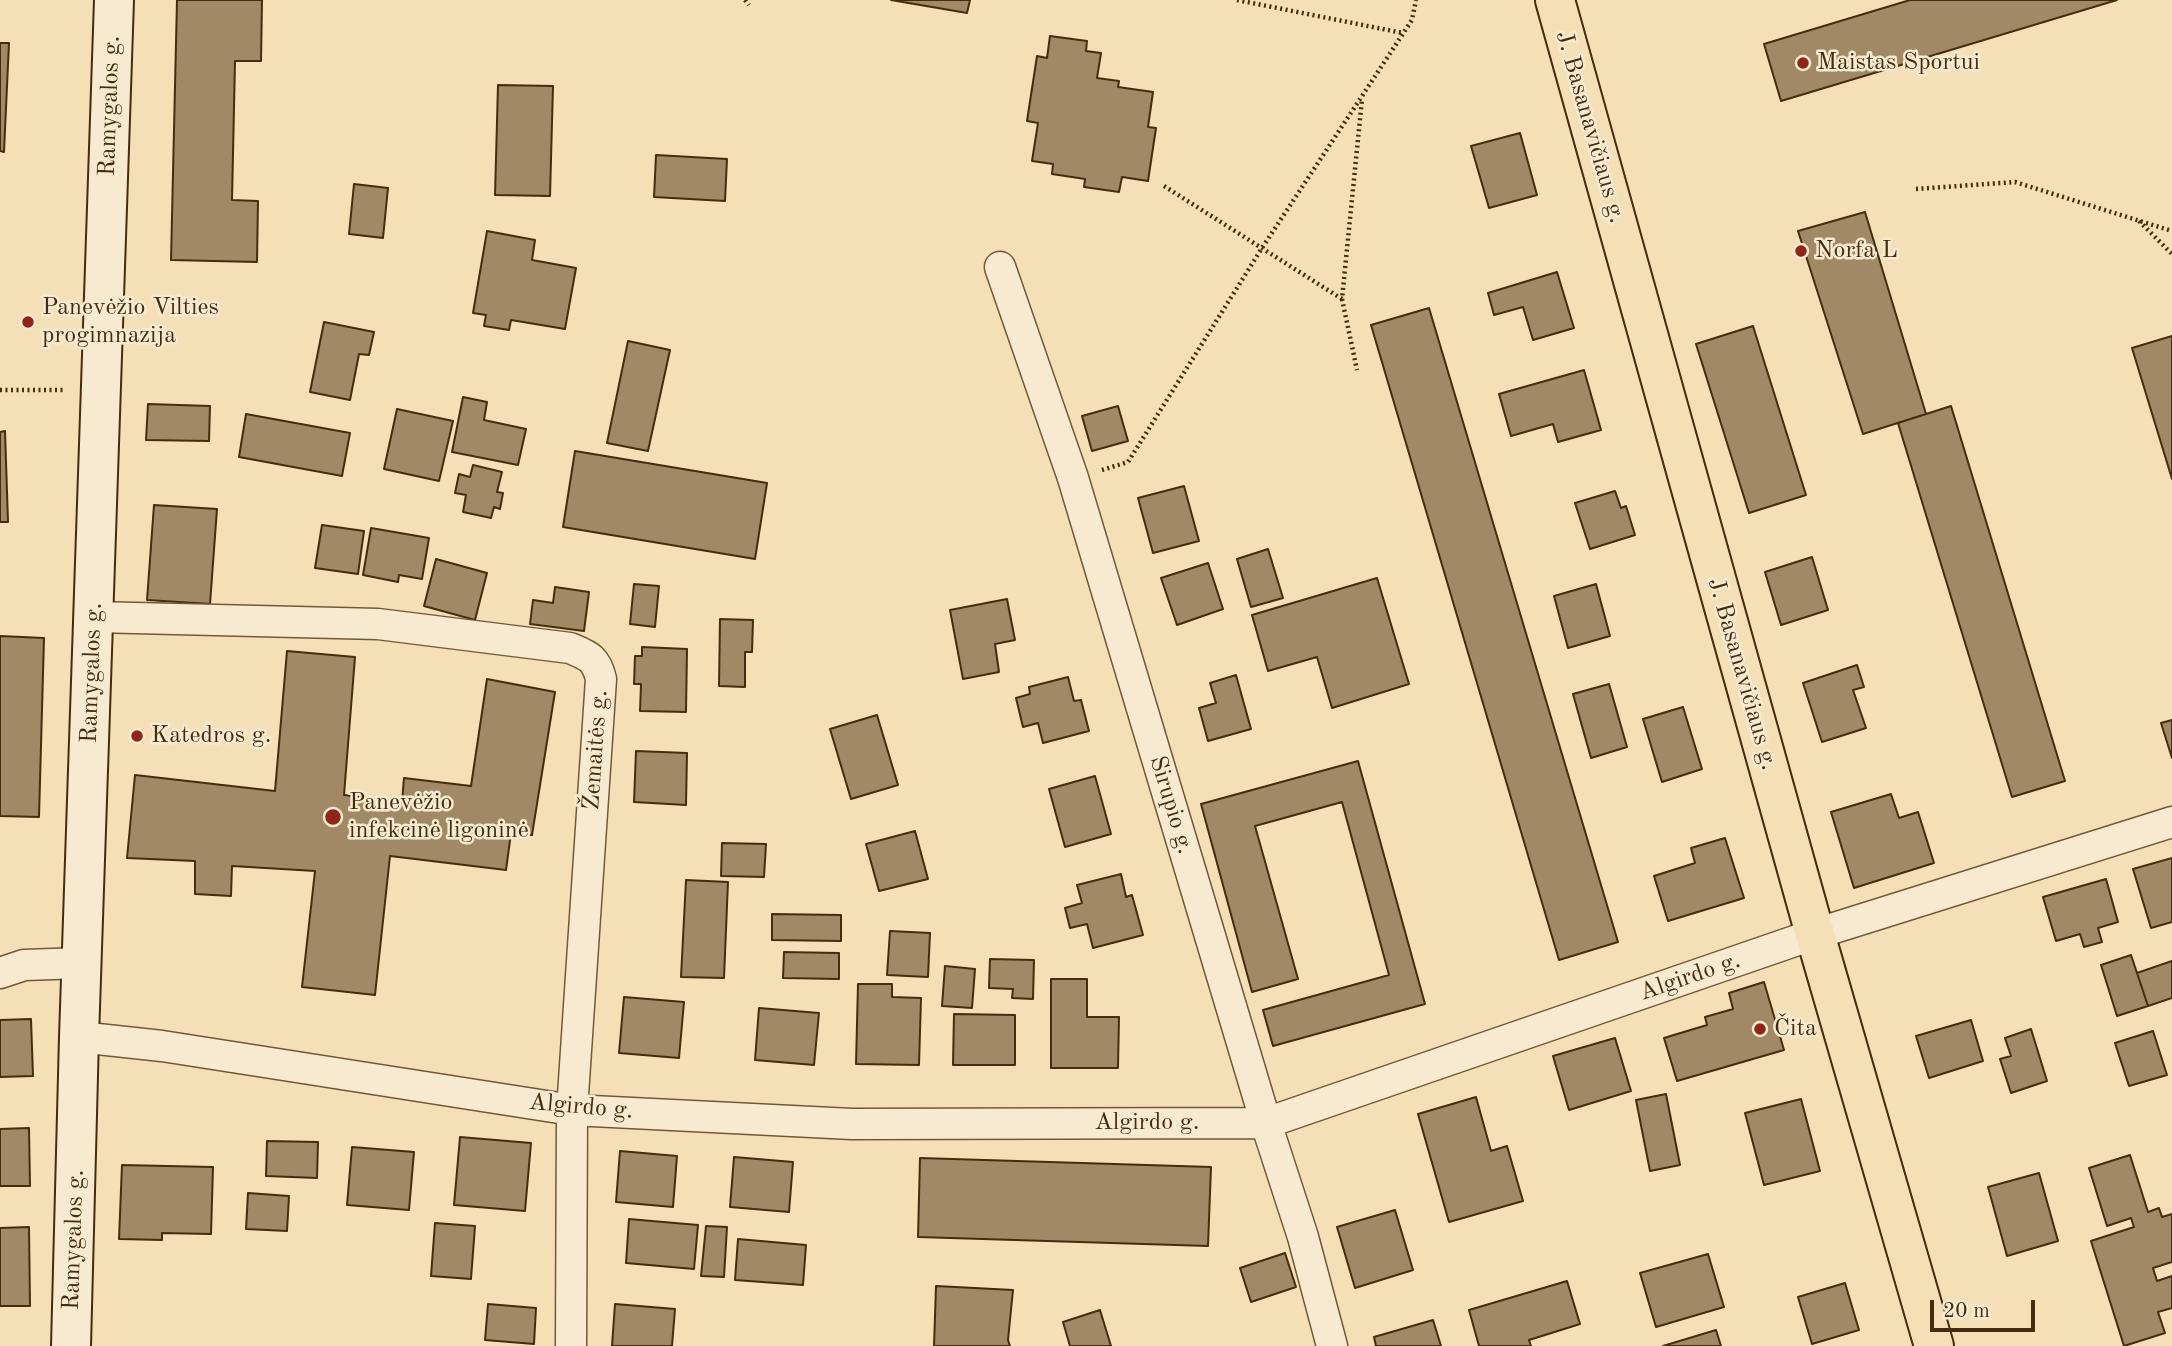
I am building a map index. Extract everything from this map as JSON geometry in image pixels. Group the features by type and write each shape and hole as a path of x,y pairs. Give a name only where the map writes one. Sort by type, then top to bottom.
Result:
{"highway":[{"name":"J. Basanavičiaus g.","path":"1555,0 1815,934 1934,1346"}],"main road":[{"name":"Ramygalos g.","path":"71,1346 114,0"}],"street":[{"name":"Sirupio g.","path":"1000,267 1073,478 1266,1123 1303,1237 1332,1346"},
{"name":"Žemaitės g.","path":"94,617 378,624 569,648 589,656 598,665 601,679 572,1110 571,1346"},
{"name":"Algirdo g.","path":"79,1037 162,1046 572,1110 852,1124 1266,1123 1815,934 2172,822"},
{"path":"0,972 24,965 82,963"}],"path":[{"path":"1237,0 1404,33"},
{"path":"1073,478 1128,462 1262,248 1404,33 1412,20 1416,0"},
{"path":"1357,370 1342,299 1362,95"},
{"path":"1916,189 2015,182 2172,232"},
{"path":"1164,186 1342,299"},
{"path":"2138,220 2172,254"},
{"path":"0,390 102,390"}],"building":[{"path":"177,0 262,0 261,61 235,61 232,200 258,201 257,262 171,260"},
{"path":"891,0 970,0 967,13"},
{"path":"1910,0 2117,0 1781,101 1764,44"},
{"path":"1050,36 1087,41 1086,51 1101,53 1097,78 1119,81 1118,87 1153,92 1148,127 1156,128 1148,181 1122,177 1119,192 1084,187 1085,179 1052,174 1053,164 1032,161 1038,123 1027,121 1037,56 1047,58"},
{"path":"0,43 9,43 4,152 0,151"},
{"path":"498,85 553,86 550,196 495,195"},
{"path":"1520,133 1537,195 1489,208 1471,146"},
{"path":"656,155 727,159 725,201 654,197"},
{"path":"354,184 388,188 383,238 349,234"},
{"path":"1865,212 1926,414 1863,434 1798,231"},
{"path":"487,231 535,240 532,260 576,268 565,329 511,320 509,330 484,326 486,315 473,313"},
{"path":"1557,272 1574,328 1533,340 1523,307 1494,315 1488,293"},
{"path":"1429,308 1618,942 1559,960 1371,325"},
{"path":"324,322 374,332 369,355 359,354 350,400 310,392"},
{"path":"1753,326 1806,495 1749,513 1696,344"},
{"path":"2172,336 2172,479 2132,348"},
{"path":"628,341 670,350 648,451 607,443"},
{"path":"1584,370 1601,430 1558,442 1553,424 1511,436 1499,394"},
{"path":"463,397 487,402 484,420 526,429 518,465 452,452"},
{"path":"148,404 210,406 209,441 146,440"},
{"path":"1118,406 1128,441 1092,451 1082,416"},
{"path":"1951,406 2065,781 2012,797 1898,423"},
{"path":"397,409 453,421 439,481 384,469"},
{"path":"246,414 350,433 342,476 239,457"},
{"path":"5,431 8,522 0,522 0,432"},
{"path":"575,451 767,483 755,559 563,527"},
{"path":"473,465 502,472 497,492 503,493 500,509 494,507 491,518 463,512 466,495 455,493 459,474 470,477"},
{"path":"1184,486 1199,541 1153,553 1138,498"},
{"path":"1615,491 1621,508 1626,506 1635,535 1590,549 1575,503"},
{"path":"154,505 217,509 210,604 147,600"},
{"path":"322,525 364,531 358,574 315,568"},
{"path":"371,528 429,538 422,579 399,575 398,582 363,575"},
{"path":"1268,549 1283,598 1251,607 1237,559"},
{"path":"1812,557 1828,610 1781,625 1765,572"},
{"path":"436,559 487,573 475,620 424,606"},
{"path":"1208,563 1223,609 1177,625 1161,578"},
{"path":"1377,578 1409,684 1332,708 1317,657 1268,671 1252,615"},
{"path":"634,584 659,586 655,627 630,624"},
{"path":"1596,584 1610,636 1568,648 1554,596"},
{"path":"555,587 589,592 584,631 530,624 533,600 553,603"},
{"path":"1007,599 1015,640 995,644 999,672 963,679 950,610"},
{"path":"720,619 753,620 752,652 745,652 745,687 719,686"},
{"path":"0,636 44,638 39,817 0,816"},
{"path":"642,647 687,649 686,712 640,711 641,684 634,684 635,656 642,656"},
{"name":"Panevėžio infekcinė ligoninė","path":"287,651 355,657 344,795 402,802 404,778 471,786 487,679 555,692 532,835 511,833 506,870 390,856 375,995 302,987 315,871 232,866 231,896 195,894 195,861 127,858 135,775 275,791"},
{"path":"1857,665 1864,687 1853,690 1866,728 1822,742 1803,683"},
{"path":"1236,675 1251,729 1208,741 1199,708 1216,703 1210,683"},
{"path":"1068,677 1074,701 1081,700 1089,731 1043,743 1038,723 1023,727 1016,698 1030,694 1029,687"},
{"path":"1609,684 1627,747 1591,758 1573,694"},
{"path":"1683,707 1702,769 1662,782 1643,719"},
{"path":"877,715 898,785 851,799 830,729"},
{"path":"2172,720 2172,758 2161,723"},
{"path":"636,751 687,753 686,805 634,802"},
{"path":"1358,761 1425,1004 1273,1046 1263,1010 1389,975 1342,802 1255,826 1298,979 1252,992 1201,804"},
{"path":"1095,776 1111,834 1065,847 1049,789"},
{"path":"1891,794 1899,818 1918,812 1934,863 1854,888 1831,812"},
{"path":"915,831 928,879 879,891 866,844"},
{"path":"1725,838 1744,898 1668,921 1654,876 1695,863 1691,848"},
{"path":"722,843 766,844 764,877 721,876"},
{"path":"2172,858 2172,922 2151,928 2133,869"},
{"path":"1121,874 1126,897 1132,895 1143,935 1093,948 1087,924 1070,928 1065,908 1082,903 1077,885"},
{"path":"2106,879 2118,922 2098,928 2102,942 2084,947 2080,934 2056,941 2043,897"},
{"path":"686,880 728,882 724,978 681,977"},
{"path":"772,914 841,915 841,941 772,940"},
{"path":"890,931 930,933 928,977 887,975"},
{"path":"784,952 839,953 839,979 783,978"},
{"path":"2131,955 2148,1006 2117,1016 2101,965"},
{"path":"990,959 1034,960 1033,999 1012,998 1013,989 989,988"},
{"path":"2172,961 2172,998 2148,1006 2137,973"},
{"path":"945,966 975,969 972,1008 942,1006"},
{"path":"1051,979 1087,979 1087,1017 1119,1017 1118,1068 1051,1068"},
{"path":"1764,982 1784,1050 1677,1081 1664,1038 1707,1025 1705,1017 1733,1009 1729,993"},
{"path":"858,984 892,984 892,997 921,998 919,1065 856,1064"},
{"path":"624,997 684,1002 679,1058 619,1053"},
{"path":"759,1008 819,1013 814,1065 755,1060"},
{"path":"954,1014 1015,1015 1015,1065 953,1065"},
{"path":"31,1019 33,1076 0,1077 0,1020"},
{"path":"1971,1020 1983,1061 1929,1078 1916,1036"},
{"path":"2031,1029 2047,1081 2011,1093 2000,1059 2011,1056 2005,1038"},
{"path":"2153,1031 2167,1075 2129,1086 2115,1043"},
{"path":"1615,1038 1631,1091 1569,1110 1553,1056"},
{"path":"1666,1094 1680,1165 1650,1171 1636,1100"},
{"path":"1476,1097 1491,1151 1507,1146 1523,1201 1449,1222 1418,1114"},
{"path":"1801,1099 1820,1171 1764,1185 1745,1113"},
{"path":"29,1128 30,1186 0,1186 0,1129"},
{"path":"460,1137 531,1143 525,1211 454,1205"},
{"path":"267,1141 318,1142 317,1178 266,1176"},
{"path":"352,1147 414,1152 409,1210 347,1205"},
{"path":"620,1151 677,1156 673,1207 616,1202"},
{"path":"2130,1155 2148,1212 2159,1208 2162,1217 2172,1214 2172,1262 2153,1268 2157,1281 2172,1276 2172,1308 2158,1312 2165,1333 2124,1346 2091,1241 2134,1227 2131,1218 2107,1226 2089,1168"},
{"path":"734,1157 793,1162 789,1212 730,1207"},
{"path":"920,1158 1211,1167 1208,1246 918,1237"},
{"path":"122,1165 213,1167 211,1234 162,1233 162,1240 119,1239"},
{"path":"2039,1173 2058,1241 2007,1256 1988,1187"},
{"path":"248,1193 289,1196 287,1231 246,1229"},
{"path":"1395,1210 1413,1270 1355,1288 1337,1227"},
{"path":"629,1219 698,1225 694,1269 626,1263"},
{"path":"435,1223 475,1226 471,1279 431,1276"},
{"path":"706,1226 727,1227 724,1277 701,1276"},
{"path":"29,1227 30,1306 0,1306 0,1228"},
{"path":"738,1239 806,1245 803,1285 735,1280"},
{"path":"1285,1253 1296,1287 1251,1302 1240,1268"},
{"path":"1708,1254 1724,1307 1656,1327 1640,1273"},
{"path":"1567,1281 1580,1324 1529,1340 1531,1346 1479,1346 1469,1310"},
{"path":"1845,1283 1859,1330 1812,1344 1798,1297"},
{"path":"936,1286 1013,1290 1008,1340 1010,1346 934,1346"},
{"path":"488,1304 536,1308 534,1344 485,1340"},
{"path":"615,1304 675,1309 672,1346 612,1346"},
{"path":"1100,1310 1111,1346 1070,1346 1063,1322"},
{"path":"1433,1320 1441,1346 1376,1346 1374,1337"},
{"path":"1716,1330 1721,1346 1663,1346"}],"place":[{"name":"Maistas Sportui","path":"1803,63"},
{"name":"Norfa L","path":"1801,251"},
{"name":"Panevėžio Vilties progimnazija","path":"28,322"},
{"name":"Katedros g.","path":"137,736"},
{"name":"Panevėžio infekcinė ligoninė","path":"333,817"},
{"name":"Čita","path":"1760,1029"}]}
